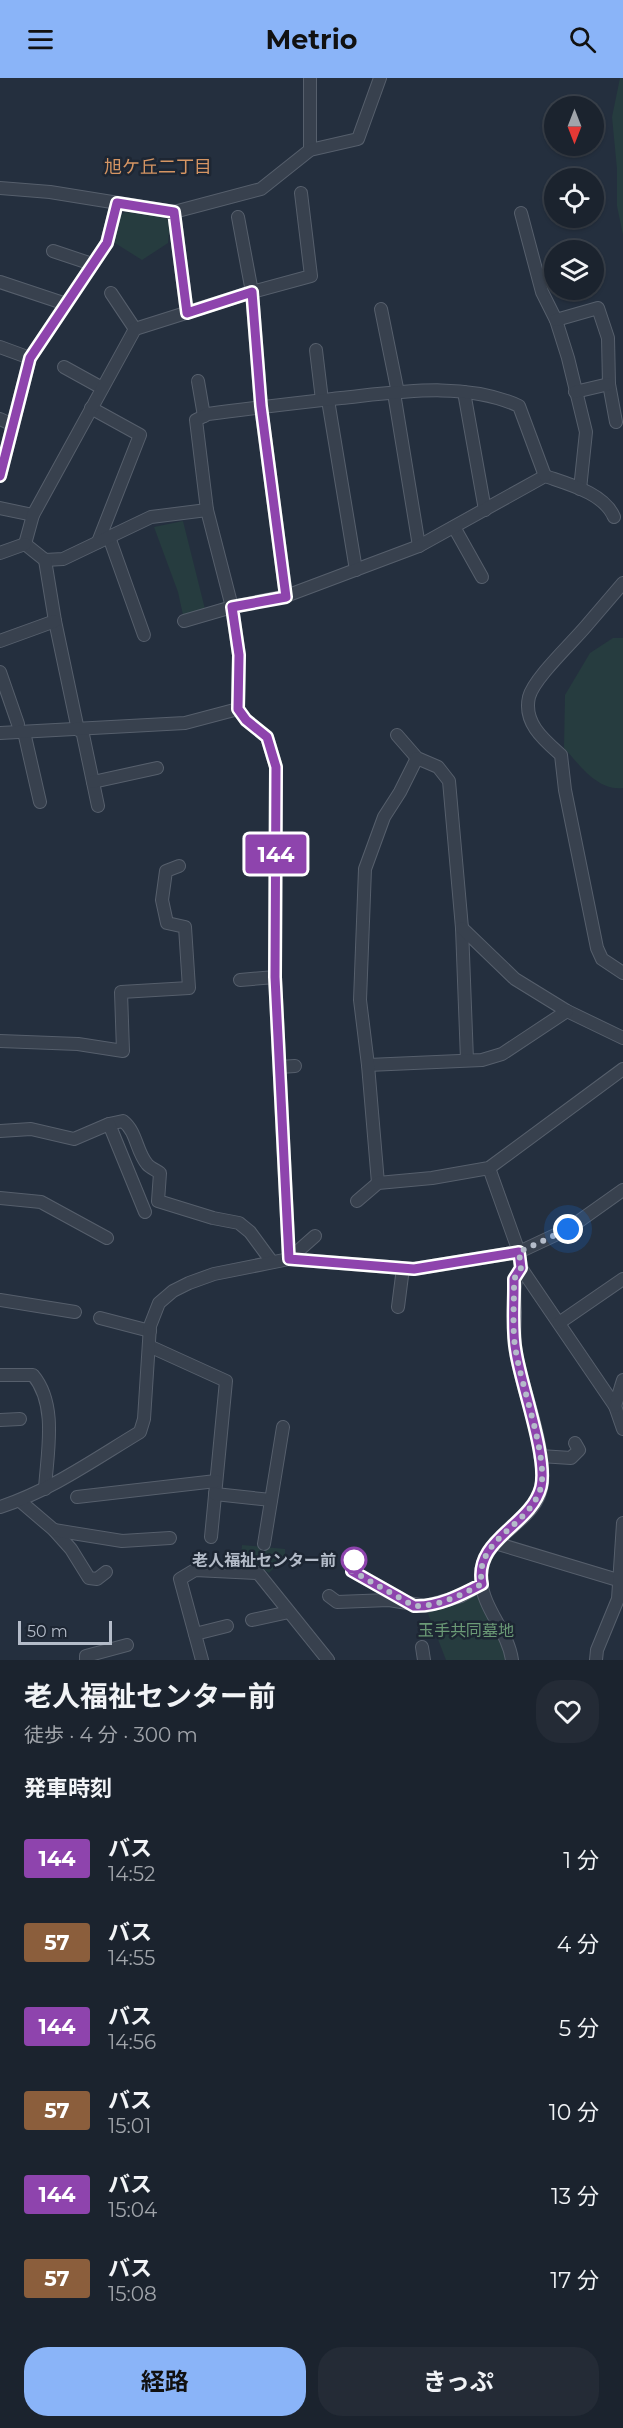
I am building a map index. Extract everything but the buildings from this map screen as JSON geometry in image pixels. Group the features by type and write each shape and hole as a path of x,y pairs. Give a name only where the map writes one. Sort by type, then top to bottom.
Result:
{"street":[{"path":"310,78 310,150"},
{"path":"0,188 50,192 174,212 261,189 310,150 358,139 380,78"},
{"path":"25,544 33,515 135,329 311,276 301,193"},
{"path":"0,476 30,358 107,243 117,203"},
{"path":"174,212 187,313"},
{"path":"521,213 542,292 556,320 568,358 586,432 580,489"},
{"path":"238,218 252,292 261,406 286,597"},
{"path":"52,252 92,264"},
{"path":"0,282 66,304"},
{"path":"111,293 135,329"},
{"path":"556,320 598,308 608,338 609,384 616,422"},
{"path":"381,309 419,546"},
{"path":"0,347 30,358"},
{"path":"316,350 356,570"},
{"path":"64,367 102,388"},
{"path":"198,381 204,416"},
{"path":"575,392 609,384"},
{"path":"464,392 484,510"},
{"path":"289,1259 275,977 276,767 267,737 246,720 238,709 239,655 232,607 207,510 196,420 204,416 261,406 396,393 464,392 504,399 519,406 545,476 580,489 610,506 614,517"},
{"path":"91,408 140,435 103,540 144,635"},
{"path":"0,419 13,425"},
{"path":"184,621 232,607 286,597 419,546 545,476"},
{"path":"0,508 33,515"},
{"path":"25,544 45,560 63,559 151,517 207,510"},
{"path":"454,527 482,577"},
{"path":"0,553 25,544"},
{"path":"45,560 55,621 98,806"},
{"path":"623,583 549,668 529,698 530,714 537,732 561,755 569,812 597,948 602,959 623,973"},
{"path":"0,641 55,621"},
{"path":"0,672 21,728 40,802"},
{"path":"0,733 21,728 80,730 185,723 238,709"},
{"path":"397,735 417,758 438,767 449,781 462,928 466,1060"},
{"path":"378,1183 360,1000 365,870 384,817 417,758"},
{"path":"93,782 157,768"},
{"path":"0,1041 78,1044 123,1051 121,992 189,988 185,927 167,923 162,900 166,870 179,866"},
{"path":"462,928 515,979 567,1011 623,1038"},
{"path":"240,980 275,977"},
{"path":"368,1065 482,1060 502,1054 567,1011"},
{"path":"280,1067 295,1066"},
{"path":"357,1201 378,1183 432,1178 489,1168 623,1068"},
{"path":"0,1131 31,1129 74,1139 109,1124 123,1121 132,1128 147,1164 160,1173 158,1201 213,1218 239,1223 250,1232 272,1262"},
{"path":"109,1124 145,1212"},
{"path":"489,1168 519,1252 521,1268 615,1406 623,1429"},
{"path":"0,1507 20,1501 45,1488 140,1432 144,1419 150,1330 159,1303 173,1291 214,1274 289,1259 414,1269 519,1252 568,1229 623,1190"},
{"path":"0,1198 41,1202 107,1238"},
{"path":"289,1259 315,1236"},
{"path":"398,1307 403,1268"},
{"path":"512,1660 510,1644 485,1598 482,1563 487,1551 525,1515 537,1498 542,1484 540,1456 515,1351 514,1279 521,1268"},
{"path":"560,1323 623,1279"},
{"path":"0,1300 75,1311"},
{"path":"100,1318 150,1330"},
{"path":"149,1346 226,1381 211,1537"},
{"path":"0,1375 33,1375 47,1403 49,1418 45,1488"},
{"path":"615,1406 623,1380"},
{"path":"0,1420 20,1419"},
{"path":"264,1544 283,1426"},
{"path":"540,1456 571,1458 579,1450 575,1443"},
{"path":"77,1497 216,1481"},
{"path":"215,1494 271,1500"},
{"path":"20,1501 54,1530 71,1549 89,1578 97,1579 106,1572"},
{"path":"596,1660 597,1650 618,1599 621,1581 623,1523"},
{"path":"54,1530 122,1541 170,1538"},
{"path":"495,1543 621,1581"},
{"path":"354,1560 352,1571 414,1606"},
{"path":"202,1660 180,1579 195,1570 258,1574 328,1660"},
{"path":"329,1596 338,1602 389,1600 414,1606 426,1606 460,1596 482,1584"},
{"path":"252,1620 289,1612"},
{"path":"195,1634 227,1626"},
{"path":"86,1660 86,1656 127,1645"}],"green space":[{"path":"620,78 623,78 623,235 617,206 617,169 612,117"},
{"path":"125,212 166,218 170,224 168,243 142,260 115,243 119,217"},
{"path":"183,521 205,609 183,615 178,592 154,527"},
{"path":"613,638 623,638 623,788 614,788 597,781 564,748 565,695 590,653"},
{"path":"242,1545 285,1549 285,1556 269,1573 262,1568 240,1567"},
{"name":"玉手共同墓地","path":"479,1593 501,1634 508,1660 446,1660 427,1611"}],"bus line":[{"name":"144","path":"0,476 30,358 107,243 117,203 174,212 187,313 252,292 261,406 286,597 232,607 239,655 238,709 246,720 267,737 276,767 275,977 289,1259 414,1269 519,1252 521,1268 514,1279 515,1351 540,1458 542,1484 537,1498 525,1515 487,1551 482,1563 482,1584 460,1596 426,1606 414,1606 352,1571 354,1560"}],"place":[{"name":"老人福祉センター前","path":"354,1560"}],"district":[{"name":"旭ケ丘二丁目","path":"158,167"}],"route":[{"path":"354,1560 352,1571 414,1606 426,1606 460,1596 482,1584 482,1563 487,1551 525,1515 537,1498 542,1484 540,1456 515,1351 514,1279 521,1268 519,1252 568,1229"}]}
